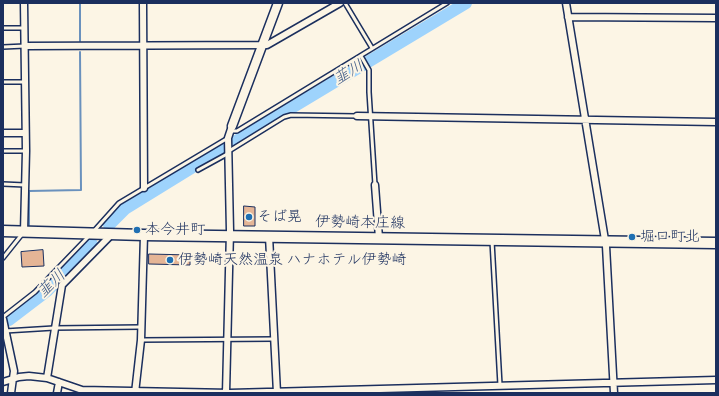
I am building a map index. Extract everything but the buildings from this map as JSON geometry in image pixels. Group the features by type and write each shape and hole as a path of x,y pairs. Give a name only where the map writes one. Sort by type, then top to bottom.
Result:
{"main road":[{"name":"伊勢崎本庄線","path":"3,231 144,235 716,243"}],"street":[{"path":"24,3 26,151 24,232"},
{"path":"143,3 144,188"},
{"path":"226,393 230,236 230,132 278,3"},
{"path":"25,46 268,45 340,3"},
{"path":"566,3 606,246 614,393"},
{"path":"568,17 716,18"},
{"path":"357,116 716,122"},
{"path":"3,133 25,134"},
{"path":"375,185 379,238"},
{"path":"47,378 62,285 112,234"},
{"path":"135,392 142,340 144,235"},
{"path":"269,236 277,392"},
{"path":"3,318 14,378 11,393"},
{"path":"3,382 14,378 47,378 82,390 226,393 501,390 613,383 716,380"},
{"path":"57,393 59,382"}],"lane":[{"path":"345,3 372,48"},
{"path":"3,318 35,292 119,203 230,132 237,131 362,57 372,48 447,3"},
{"path":"3,28 24,28"},
{"path":"3,47 25,46"},
{"path":"362,57 368,68 375,185"},
{"path":"3,82 25,82"},
{"path":"198,170 291,115 357,116"},
{"path":"3,151 26,151"},
{"path":"3,184 25,185"},
{"path":"3,258 24,232"},
{"path":"492,240 499,382 501,390"},
{"path":"5,331 54,328 142,328"},
{"path":"142,340 274,340"}],"waterway":[{"path":"80,3 80,41"},
{"name":"韮川","path":"233,143 466,3"},
{"path":"29,225 29,191 81,190 80,52"},
{"name":"韮川","path":"109,225 125,209 224,148"},
{"name":"韮川","path":"9,320 47,291 92,244"}],"place":[{"name":"そば晃","path":"249,217"},
{"name":"本今井町","path":"137,230"},
{"name":"堀口町北","path":"632,237"},
{"name":"伊勢崎天然温泉 ハナホテル伊勢崎","path":"170,260"}]}
